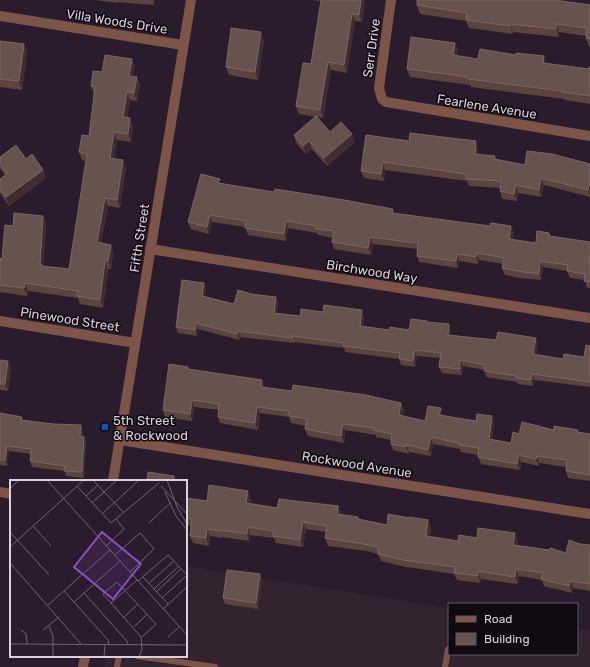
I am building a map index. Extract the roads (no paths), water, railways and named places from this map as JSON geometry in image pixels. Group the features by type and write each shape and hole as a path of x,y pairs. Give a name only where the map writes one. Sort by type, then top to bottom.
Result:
{"street":[{"name":"Fifth Street","path":"113,480 191,0"},
{"name":"Serr Drive","path":"382,99 379,94 379,88 391,0"},
{"name":"Villa Woods Drive","path":"0,16 183,45"},
{"name":"Fearlene Avenue","path":"382,99 392,104 590,136"},
{"name":"Birchwood Way","path":"150,249 590,318"},
{"name":"Pinewood Street","path":"0,321 135,343"},
{"name":"Rockwood Avenue","path":"120,440 590,514"},
{"path":"0,492 10,494"},
{"path":"83,667 85,657"}],"lane":[{"path":"445,667 448,649"},
{"path":"117,667 119,657"},
{"path":"144,657 215,667"}],"place":[{"name":"5th Street & Rockwood","path":"105,427"}]}
